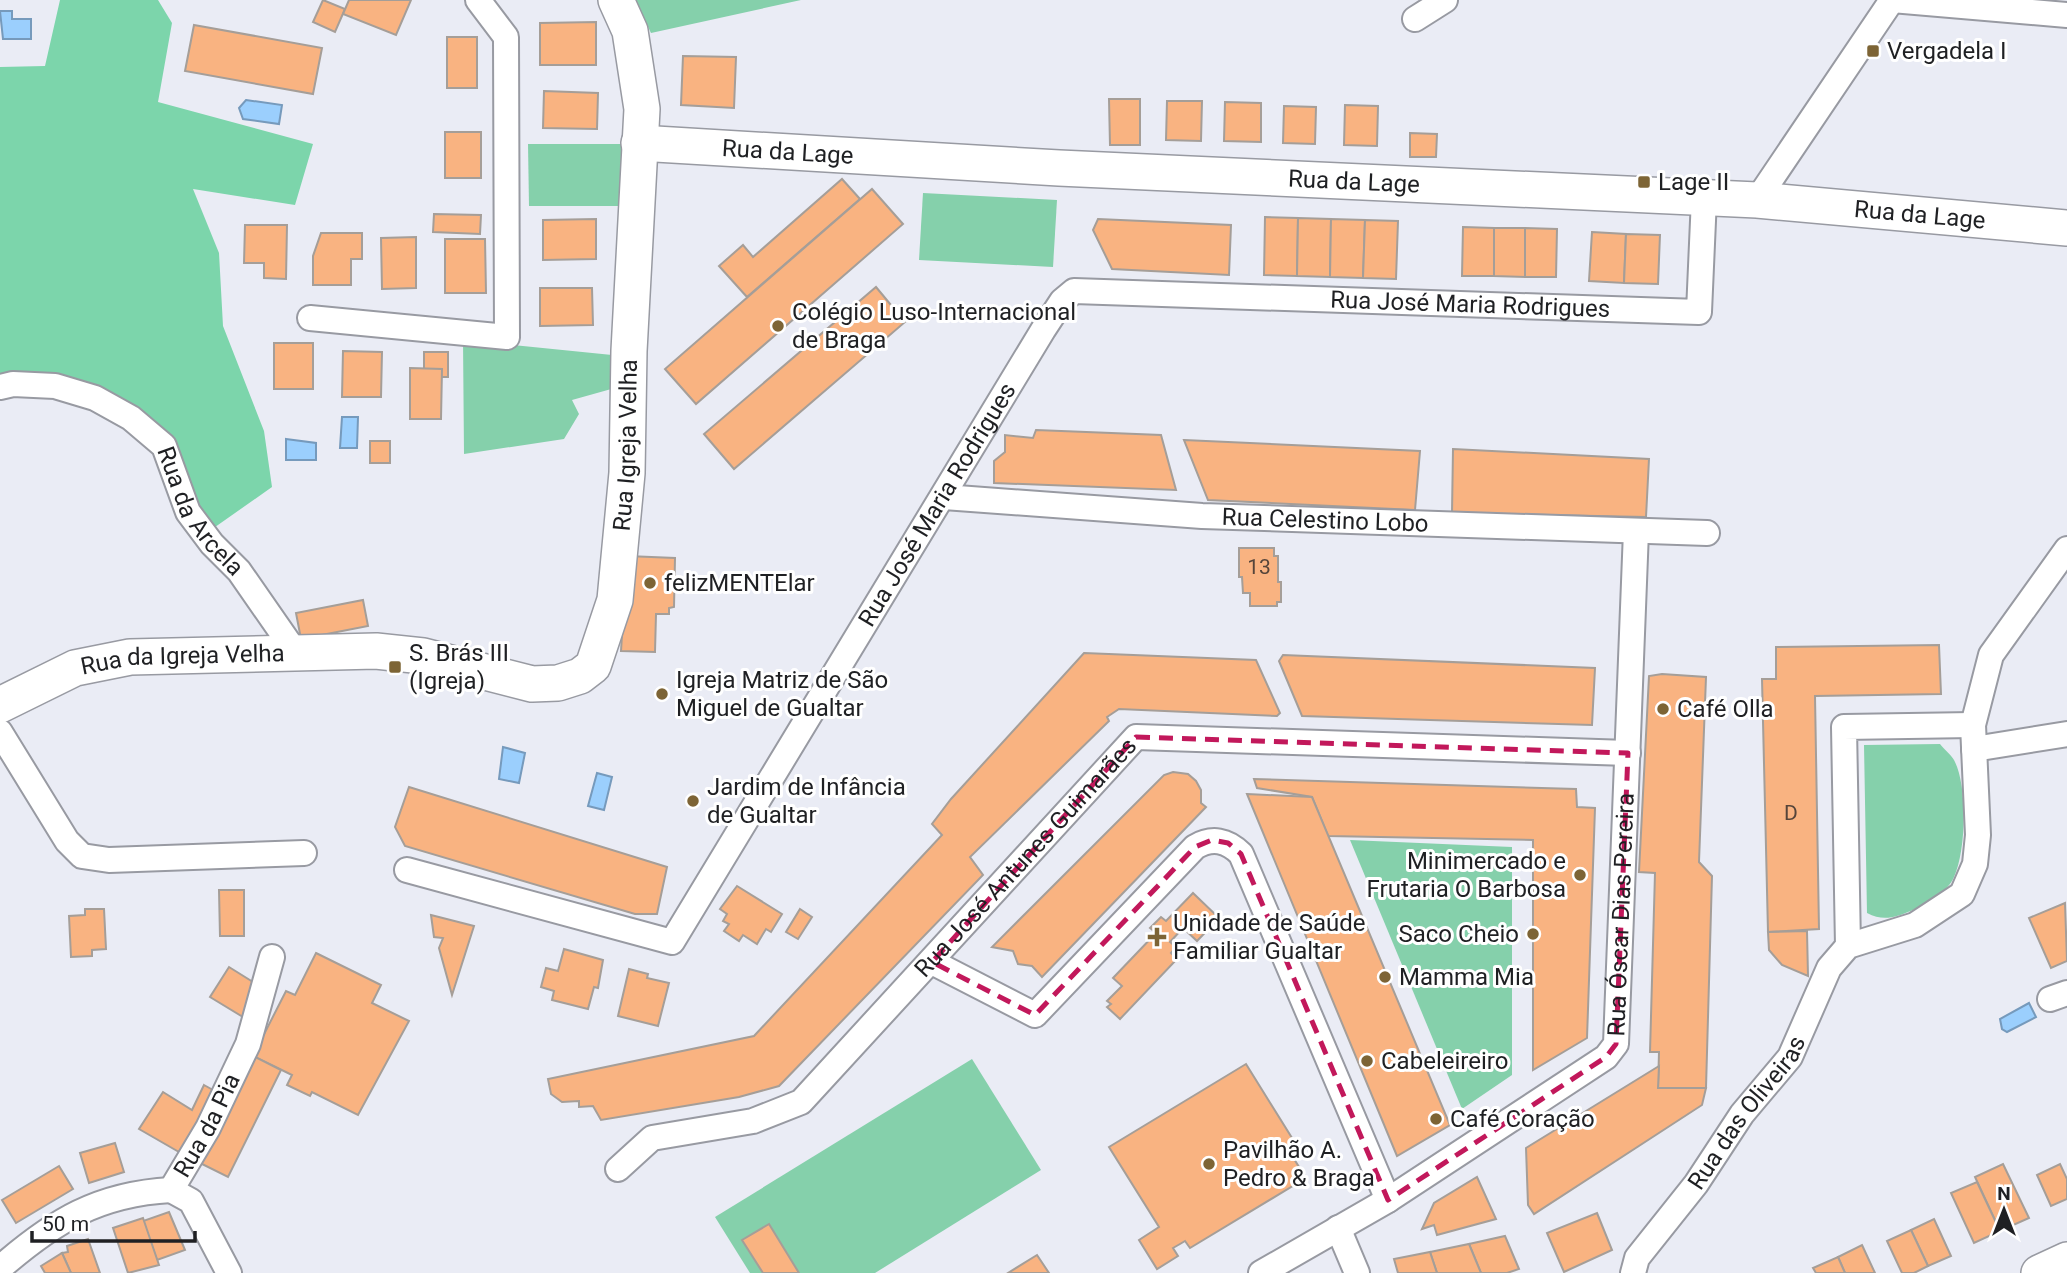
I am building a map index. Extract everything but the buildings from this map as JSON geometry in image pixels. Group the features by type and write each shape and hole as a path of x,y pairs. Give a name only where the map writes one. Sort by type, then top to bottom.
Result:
{"street":[{"path":"310,318 507,337 506,37 478,0"},
{"name":"Rua Igreja Velha","path":"376,651 423,656 532,684 558,683 580,676 593,666 615,600 627,474 642,110 630,31 616,0"},
{"path":"1415,19 1445,0"},
{"path":"1757,200 1892,0 2067,15"},
{"name":"Rua da Lage","path":"639,143 1059,168 1757,200 2067,228"},
{"name":"Rua José Maria Rodrigues","path":"407,870 672,942 1043,330 1062,301 1074,291 1699,312 1704,198"},
{"name":"Rua da Arcela","path":"0,387 13,384 55,386 95,398 131,418 164,446 188,512 212,544 239,571 296,653"},
{"name":"Rua Celestino Lobo","path":"944,497 1202,516 1707,533"},
{"name":"Rua Óscar Dias Pereira","path":"1261,1273 1388,1200 1606,1057 1616,1044 1636,531"},
{"path":"2067,549 1992,655 1973,737 1978,835 1975,864 1962,894 1915,925 1848,946 1844,727 1973,737 2067,734"},
{"name":"Rua da Igreja Velha","path":"0,705 75,668 130,657 376,651"},
{"path":"0,732 67,841 82,856 109,860 304,853"},
{"name":"Rua José Antunes Guimarães","path":"618,1169 652,1138 753,1121 801,1102 1136,737 1628,753"},
{"path":"932,962 1035,1015 1195,846 1212,840 1228,843 1241,854 1388,1200"},
{"name":"Rua das Oliveiras","path":"1633,1273 1637,1258 1696,1184 1742,1114 1790,1057 1829,968 1848,946"},
{"name":"Rua da Pia","path":"0,1268 41,1232 93,1205 150,1191 172,1189 208,1128 248,1044 272,957"},
{"path":"172,1189 191,1201 229,1273"},
{"path":"1338,1228 1357,1273"},
{"path":"2039,1273 2067,1260"}],"highlighted area":[{"path":"1136,737 1628,753 1616,1044 1606,1057 1388,1200 1241,854 1228,843 1212,840 1195,847 1035,1015 932,962"}],"green space":[{"path":"60,0 158,0 172,23 158,102 313,144 295,205 193,189 219,253 223,326 264,431 272,487 208,532 168,436 98,391 0,379 0,67 45,66"},
{"path":"635,0 801,0 651,33"},
{"path":"528,144 627,144 624,206 529,206"},
{"path":"923,193 1057,200 1053,267 919,260"},
{"path":"463,340 622,356 622,386 572,400 579,414 564,439 464,454"},
{"path":"1940,744 1954,760 1962,786 1963,835 1954,877 1942,892 1913,910 1890,917 1873,916 1867,913 1864,745"},
{"path":"1350,840 1512,847 1512,1075 1462,1109"},
{"path":"972,1059 1041,1170 875,1273 750,1273 715,1217"}],"water":[{"path":"0,11 12,11 12,19 31,19 31,39 3,39"},
{"path":"246,100 282,105 279,124 243,119 239,108"},
{"path":"342,417 358,417 357,448 340,448"},
{"path":"286,439 316,443 316,460 286,460"},
{"path":"503,747 525,753 519,783 499,779"},
{"path":"597,773 612,777 604,810 588,806"},
{"path":"2029,1003 2036,1017 2007,1032 2002,1029 2000,1019"}],"place":[{"name":"Vergadela I","path":"1873,51"},
{"name":"Lage II","path":"1644,182"},
{"name":"Colégio Luso-Internacional de Braga","path":"778,326"},
{"name":"felizMENTElar","path":"650,583"},
{"name":"S. Brás III (Igreja)","path":"395,667"},
{"name":"Igreja Matriz de São Miguel de Gualtar","path":"662,694"},
{"name":"Café Olla","path":"1663,709"},
{"name":"Jardim de Infância de Gualtar","path":"693,801"},
{"name":"Minimercado e Frutaria O Barbosa","path":"1580,875"},
{"name":"Saco Cheio","path":"1533,934"},
{"name":"Unidade de Saúde Familiar Gualtar","path":"1157,937"},
{"name":"Mamma Mia","path":"1385,977"},
{"name":"Cabeleireiro","path":"1367,1061"},
{"name":"Café Coração","path":"1436,1119"},
{"name":"Pavilhão A. Pedro & Braga","path":"1209,1164"}]}
